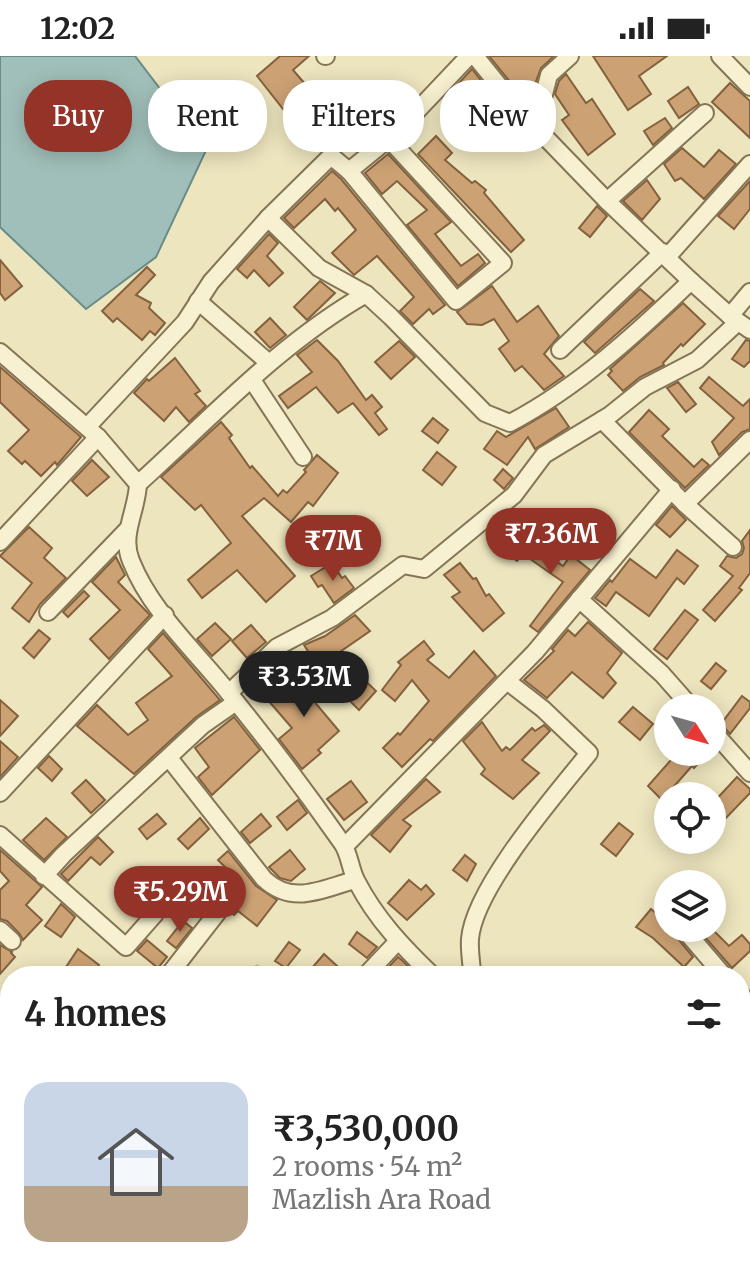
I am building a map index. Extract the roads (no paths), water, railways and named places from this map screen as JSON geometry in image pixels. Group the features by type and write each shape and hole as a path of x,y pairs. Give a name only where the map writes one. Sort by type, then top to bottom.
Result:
{"street":[{"path":"424,103 469,56"},
{"path":"475,56 495,80"},
{"path":"548,80 549,75 570,56"},
{"path":"720,56 750,87"},
{"path":"607,201 705,113"},
{"path":"556,149 691,281 739,322"},
{"path":"349,171 373,152"},
{"path":"0,542 185,322 211,282 268,218 331,156 349,171 456,301 503,263 401,152"},
{"path":"560,350 665,254 750,164"},
{"path":"268,218 319,268 366,294 485,413 510,423 540,407 591,370 639,331 691,281"},
{"path":"44,876 232,698 277,647 332,618 403,565 424,569 514,495 544,455 602,420 645,387 697,360 739,322 750,292"},
{"path":"366,294 327,316 269,363 138,484 137,500 126,538 129,557 144,590 232,698 345,846 355,880 373,909 423,966"},
{"path":"198,301 269,363"},
{"path":"0,352 92,432 138,484"},
{"path":"252,380 303,457"},
{"path":"602,420 685,504 733,547"},
{"path":"685,504 750,440"},
{"path":"345,846 507,681 672,489"},
{"path":"48,612 128,529"},
{"path":"579,599 662,674 680,694"},
{"path":"0,793 165,615"},
{"path":"471,966 470,938 481,905 530,828 589,753 543,709 507,681"},
{"path":"726,746 750,773"},
{"path":"169,758 276,890 295,896 355,880"},
{"path":"0,835 126,947 155,914"},
{"path":"176,966 217,913"},
{"path":"374,966 398,941"},
{"path":"695,942 715,966"}],"water":[{"path":"0,56 135,56 153,80 148,80 148,152 205,152 156,257 86,309 0,227"}]}
